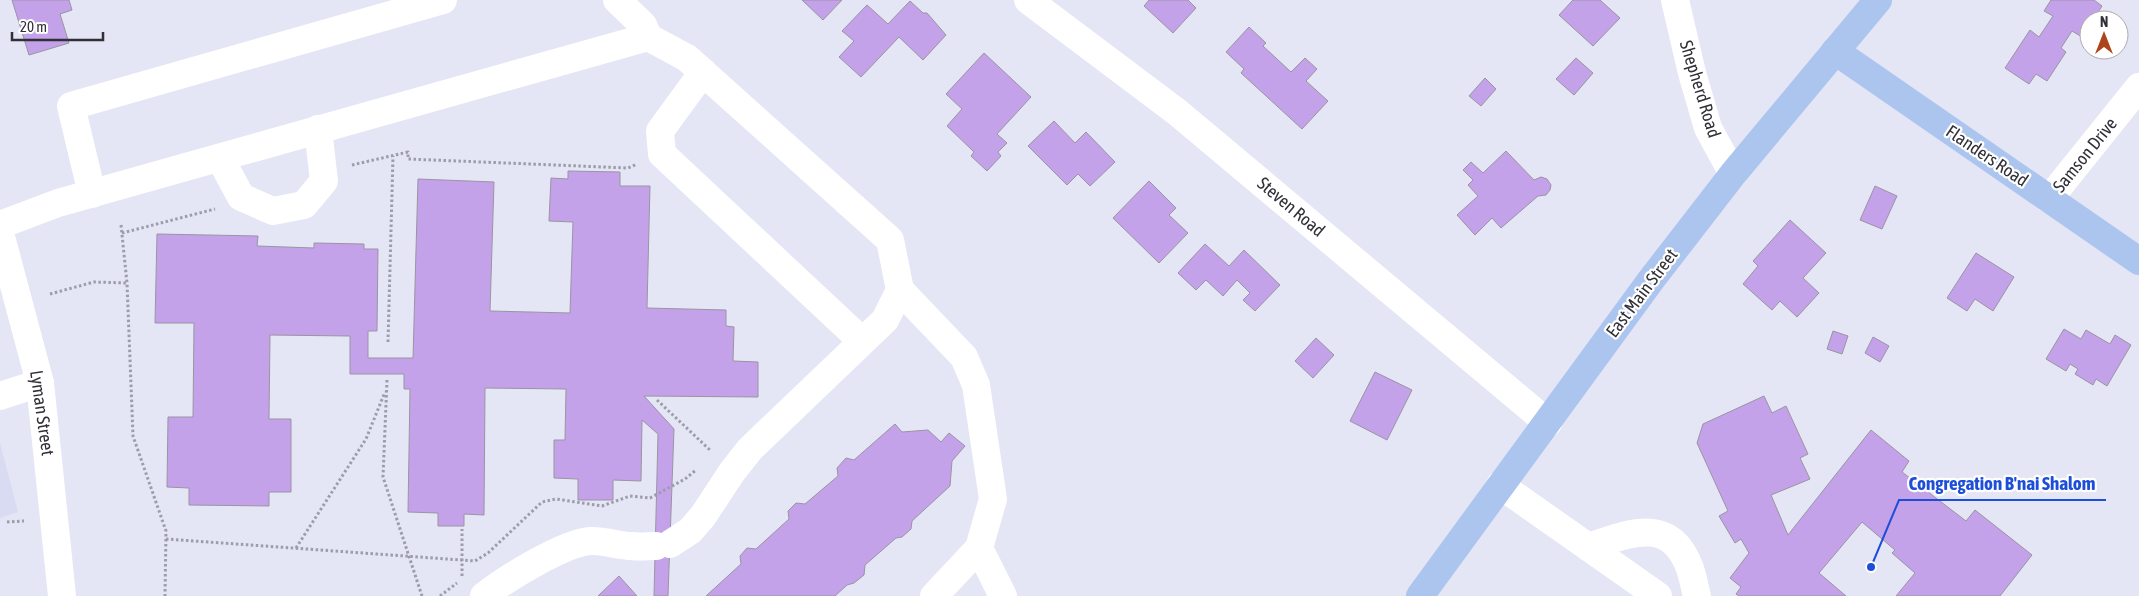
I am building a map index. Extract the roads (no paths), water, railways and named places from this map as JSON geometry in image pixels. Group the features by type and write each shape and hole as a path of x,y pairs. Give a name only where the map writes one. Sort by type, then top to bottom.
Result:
{"main road":[{"name":"East Main Street","path":"1420,596 1651,280 1733,174 1878,0"},
{"name":"Flanders Road","path":"1835,51 2139,260"}],"street":[{"path":"92,194 71,106 443,0"},
{"path":"617,0 643,25 648,37 687,58 890,240 900,290 964,357 976,385 993,499 979,548 934,596"},
{"name":"Steven Road","path":"1028,0 1177,112 1548,423"},
{"name":"Shepherd Road","path":"1674,0 1708,128 1733,174"},
{"path":"0,225 58,203 648,37"},
{"path":"703,72 660,131 662,154 862,341"},
{"name":"Samson Drive","path":"2049,199 2139,87"},
{"path":"220,158 241,198 273,211 304,205 324,181 318,130"},
{"name":"Lyman Street","path":"0,233 40,383 62,596"},
{"path":"484,596 498,584 570,545 590,541 611,542 631,546 663,545 690,531 703,516 732,472 750,449 885,320 900,290"},
{"path":"0,396 40,383"},
{"path":"1500,485 1658,596"},
{"path":"1588,547 1625,535 1650,531 1672,538 1689,565 1697,596"},
{"path":"979,548 1003,596"}],"place":[{"name":"Congregation B'nai Shalom","path":"1871,567"}]}
